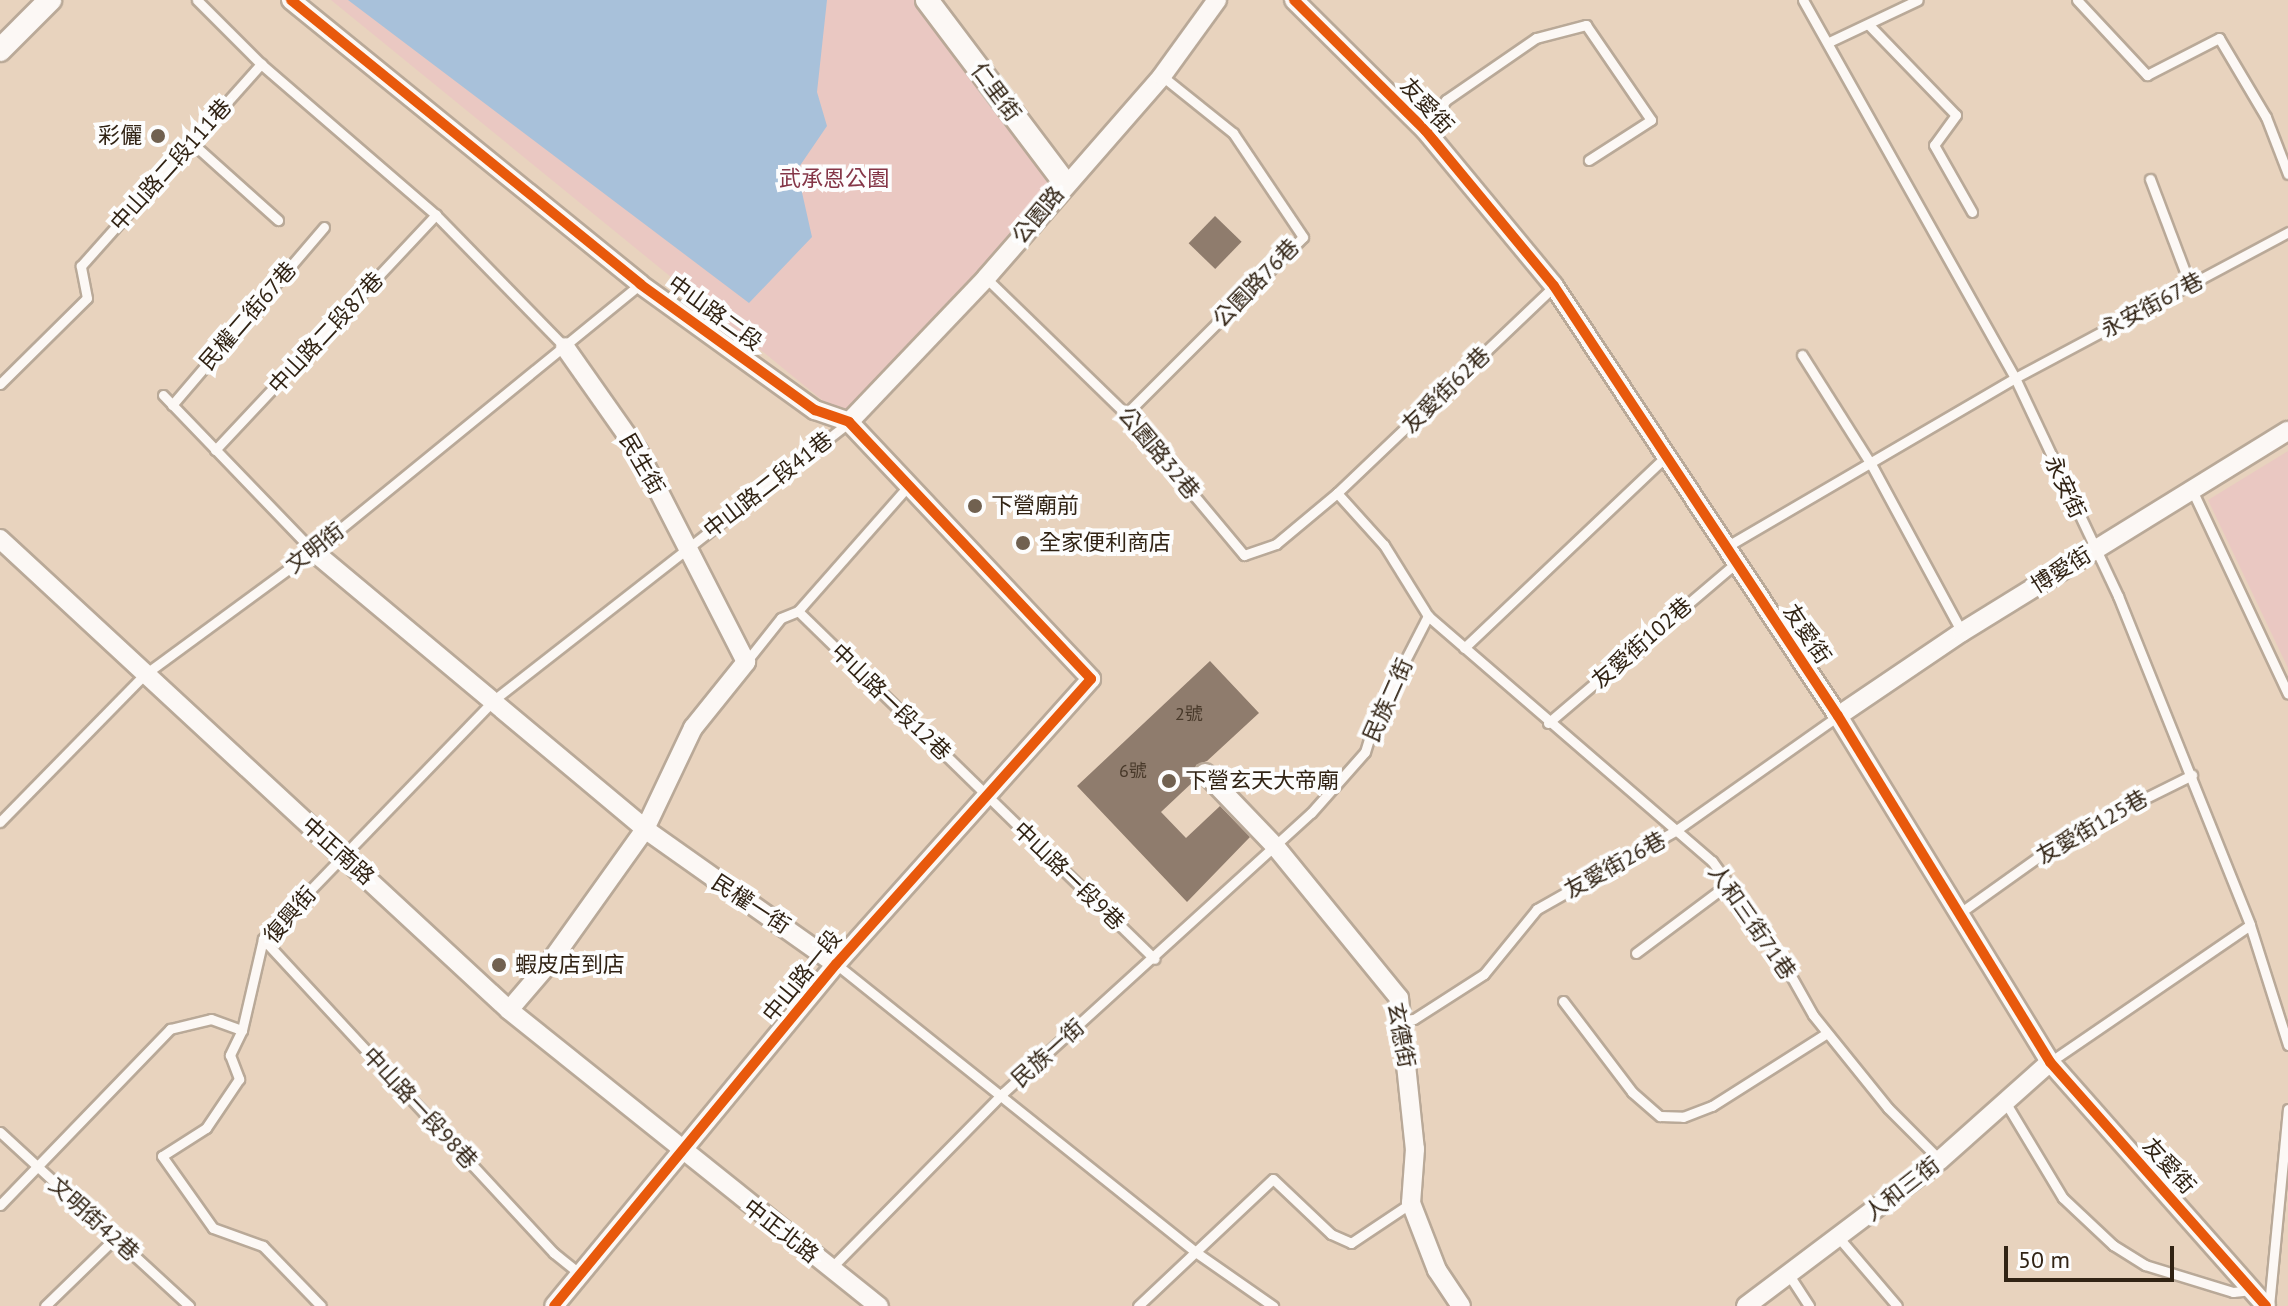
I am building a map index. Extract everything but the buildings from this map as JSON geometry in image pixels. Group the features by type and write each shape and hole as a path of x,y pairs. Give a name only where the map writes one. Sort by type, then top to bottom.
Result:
{"street":[{"path":"0,50 50,0"},
{"name":"中山路二段","path":"291,0 640,284 815,410 849,422 911,483 1091,679"},
{"name":"仁里街","path":"927,0 1065,183"},
{"name":"公園路","path":"849,422 986,278 1065,183 1162,76 1217,0"},
{"name":"友愛街","path":"1294,0 1425,130 1554,286 1838,716 1957,915 2050,1062 2268,1306"},
{"name":"民生街","path":"565,347 638,451 746,662"},
{"name":"博愛街","path":"1838,716 1962,632 2288,431"},
{"name":"中正南路","path":"0,539 509,1010 684,1154"},
{"name":"民權一街","path":"313,551 495,699 645,829 836,964"},
{"path":"509,1010 551,961 645,829 693,728 746,662"},
{"name":"中山路一段","path":"554,1306 684,1154 836,964 984,793 1091,679"},
{"name":"玄德街","path":"1205,773 1275,846 1399,998 1415,1149 1411,1203 1437,1270 1461,1306"},
{"name":"人和三街","path":"1746,1306 1940,1160 2003,1099 2050,1062"},
{"name":"中正北路","path":"684,1154 879,1306"}],"lane":[{"name":"民生街","path":"197,0 261,64 436,215 565,347"},
{"name":"永安街","path":"1803,0 2015,378 2094,549 2192,775 2250,925 2288,1045"},
{"path":"1829,42 1918,0"},
{"path":"2077,1 2147,75 2219,38 2266,117 2288,174"},
{"path":"1425,130 1446,100 1536,38 1586,25 1651,120 1589,160"},
{"path":"1869,25 1956,115 1934,145 1972,212"},
{"name":"中山路二段111巷","path":"0,384 87,298 81,266 261,64"},
{"name":"公園路76巷","path":"1126,414 1303,237 1233,133 1162,76"},
{"path":"191,142 278,220"},
{"path":"2150,179 2190,285"},
{"name":"中山路二段87巷","path":"215,450 436,215"},
{"name":"民權二街67巷","path":"172,405 324,227"},
{"name":"永安街67巷","path":"1871,464 2015,378 2288,232"},
{"name":"公園路32巷","path":"986,278 1126,414 1244,555 1276,544 1337,493"},
{"name":"文明街","path":"0,821 144,675 313,551 640,284"},
{"name":"友愛街62巷","path":"1337,493 1554,286"},
{"path":"1802,355 1871,464 1962,632"},
{"path":"163,395 313,551"},
{"name":"中山路二段41巷","path":"687,548 849,422"},
{"path":"1464,648 1666,456"},
{"name":"友愛街102巷","path":"1548,723 1731,555 1871,464"},
{"path":"746,662 781,618 798,611 911,483"},
{"path":"2192,490 2288,694"},
{"name":"人和三街71巷","path":"1337,493 1384,545 1428,616 1548,723 1712,861 1777,951 1827,1033 1888,1108 1940,1160"},
{"name":"復興街","path":"321,1306 263,1246 213,1228 162,1156 206,1128 239,1079 230,1055 242,1030 263,939 495,699 687,548"},
{"name":"中山路一段12巷","path":"798,611 984,793"},
{"name":"民族二街","path":"1275,846 1365,752 1376,717 1428,616"},
{"name":"友愛街26巷","path":"1402,1020 1414,1019 1484,974 1537,909 1675,831 1838,716"},
{"name":"友愛街125巷","path":"1957,915 2065,838 2192,775"},
{"name":"中山路一段9巷","path":"984,793 1154,959"},
{"name":"民族一街","path":"830,1269 1003,1093 1275,846"},
{"path":"1636,953 1727,885"},
{"path":"2050,1062 2250,925"},
{"name":"中山路一段98巷","path":"263,939 554,1253 580,1274"},
{"name":"民權一街","path":"836,964 1003,1093 1197,1253 1273,1306"},
{"path":"1563,1001 1632,1092 1660,1116 1683,1117 1712,1106 1827,1033"},
{"path":"0,1205 170,1029 211,1019 242,1030"},
{"path":"2003,1099 2063,1198 2113,1245 2145,1265 2233,1292 2252,1290"},
{"path":"2268,1306 2288,1109"},
{"name":"文明街42巷","path":"0,1132 189,1306"},
{"path":"1138,1306 1273,1179 1331,1234 1351,1243 1411,1203"},
{"path":"45,1306 115,1238"},
{"path":"1839,1238 1897,1306"},
{"path":"1789,1275 1809,1306"}],"green space":[{"name":"武承恩公園","path":"331,0 927,0 1065,183 849,422"},
{"path":"2288,451 2288,668 2208,500"}],"water":[{"path":"348,0 827,0 817,92 827,126 797,170 812,237 749,303"}],"cycle path":[{"path":"291,0 640,284 815,410 849,422 1091,679 836,964 554,1306"},
{"path":"1294,0 1425,130 1554,286 1838,716 2050,1062 2266,1306"}],"place":[{"name":"彩儷","path":"158,136"},
{"name":"下營廟前","path":"975,506"},
{"name":"全家便利商店","path":"1023,543"},
{"name":"下營玄天大帝廟","path":"1169,781"},
{"name":"蝦皮店到店","path":"499,965"}]}
